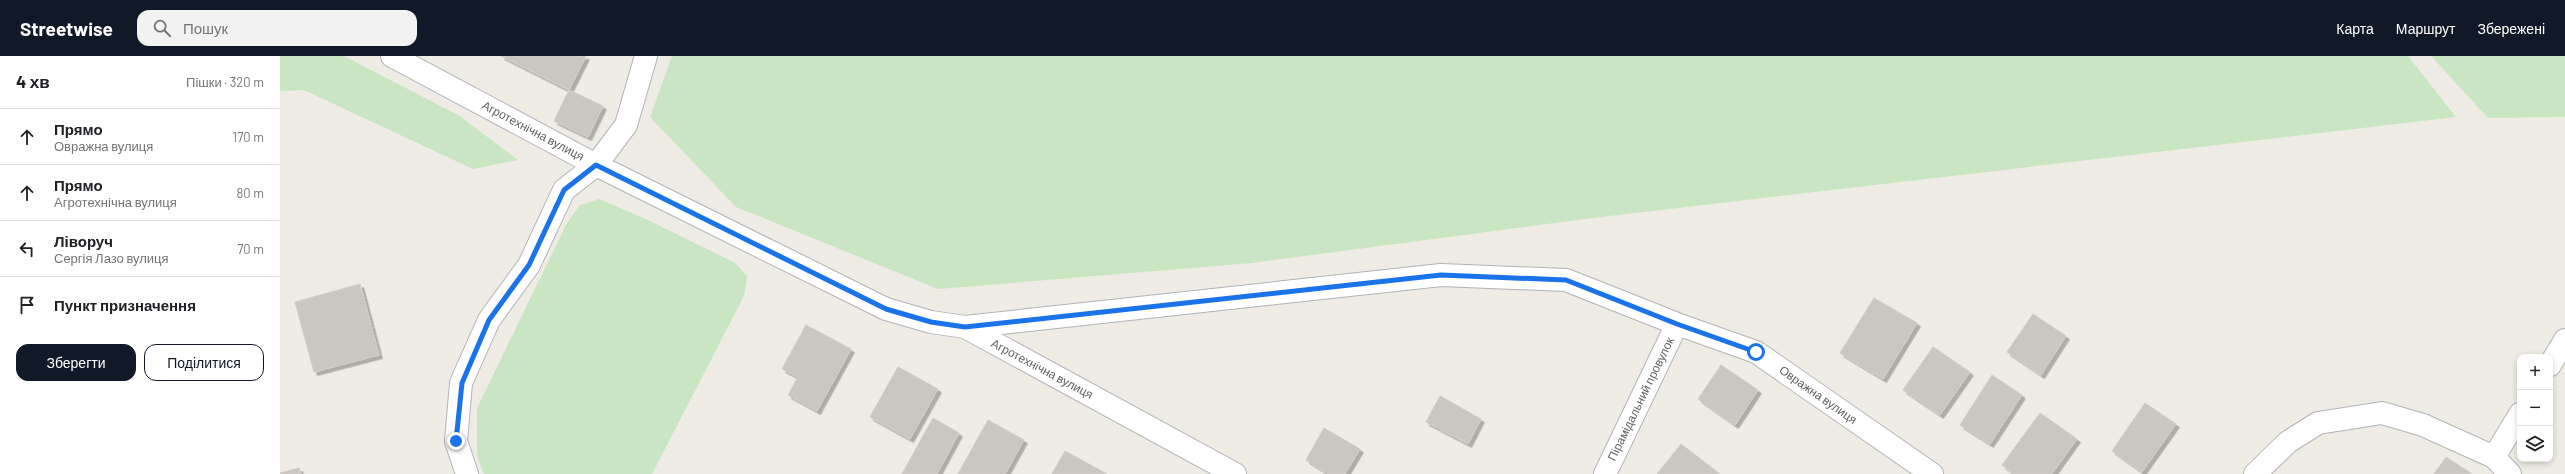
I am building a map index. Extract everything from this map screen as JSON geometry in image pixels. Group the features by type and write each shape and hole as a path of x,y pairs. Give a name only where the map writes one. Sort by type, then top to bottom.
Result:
{"street":[{"name":"Агротехнічна вулиця","path":"392,56 596,165 886,309 931,322 965,327 1235,474"},
{"path":"467,474 456,441 462,383 489,320 529,265 564,190 596,165 626,125 646,56"},
{"name":"Овражна вулиця","path":"965,327 1441,275 1566,280 1677,324 1756,352 1932,474"},
{"name":"Пірамідальний провулок","path":"1605,474 1677,324"},
{"path":"2553,360 2565,340"},
{"path":"2255,474 2288,442 2318,423 2349,416 2382,413 2423,425 2494,457 2510,474"},
{"path":"2494,457 2517,419"}],"green space":[{"path":"280,56 344,56 458,115 518,160 473,169 304,90 280,91"},
{"path":"672,56 2408,56 2456,117 1593,218 1252,263 938,289 736,207 650,117"},
{"path":"2431,56 2565,56 2565,117 2488,118"},
{"path":"599,199 646,219 735,263 747,276 744,296 652,474 484,474 477,456 477,408 567,223 580,205"}],"building":[{"path":"501,56 586,56 569,90"},
{"path":"569,90 603,106 588,137 554,121"},
{"path":"360,284 379,355 314,372 295,302"},
{"path":"1874,298 1917,323 1883,379 1840,353"},
{"path":"2033,314 2066,336 2041,375 2007,352"},
{"path":"806,325 851,349 817,411 788,395 798,377 782,369"},
{"path":"1933,347 1970,372 1940,415 1903,390"},
{"path":"1721,365 1758,390 1735,425 1698,399"},
{"path":"898,367 938,389 910,439 870,417"},
{"path":"1992,375 2022,395 1990,444 1960,425"},
{"path":"1440,396 1481,419 1468,444 1426,422"},
{"path":"2145,403 2176,424 2142,472 2112,451"},
{"path":"2040,413 2077,439 2052,474 2014,474 2002,465"},
{"path":"933,418 959,433 937,474 902,474"},
{"path":"988,420 1024,440 1005,474 958,474"},
{"path":"1324,428 1360,449 1345,474 1329,474 1306,460"},
{"path":"1681,444 1720,474 1657,474"},
{"path":"1065,451 1107,474 1052,474"},
{"path":"2446,457 2472,474 2434,474"},
{"path":"299,468 301,474 280,474 280,473"}],"route":[{"path":"456,441 462,383 489,320 529,265 564,190 596,165 774,255 886,309 931,322 965,327 1441,275 1566,280 1677,324 1756,352"}]}
